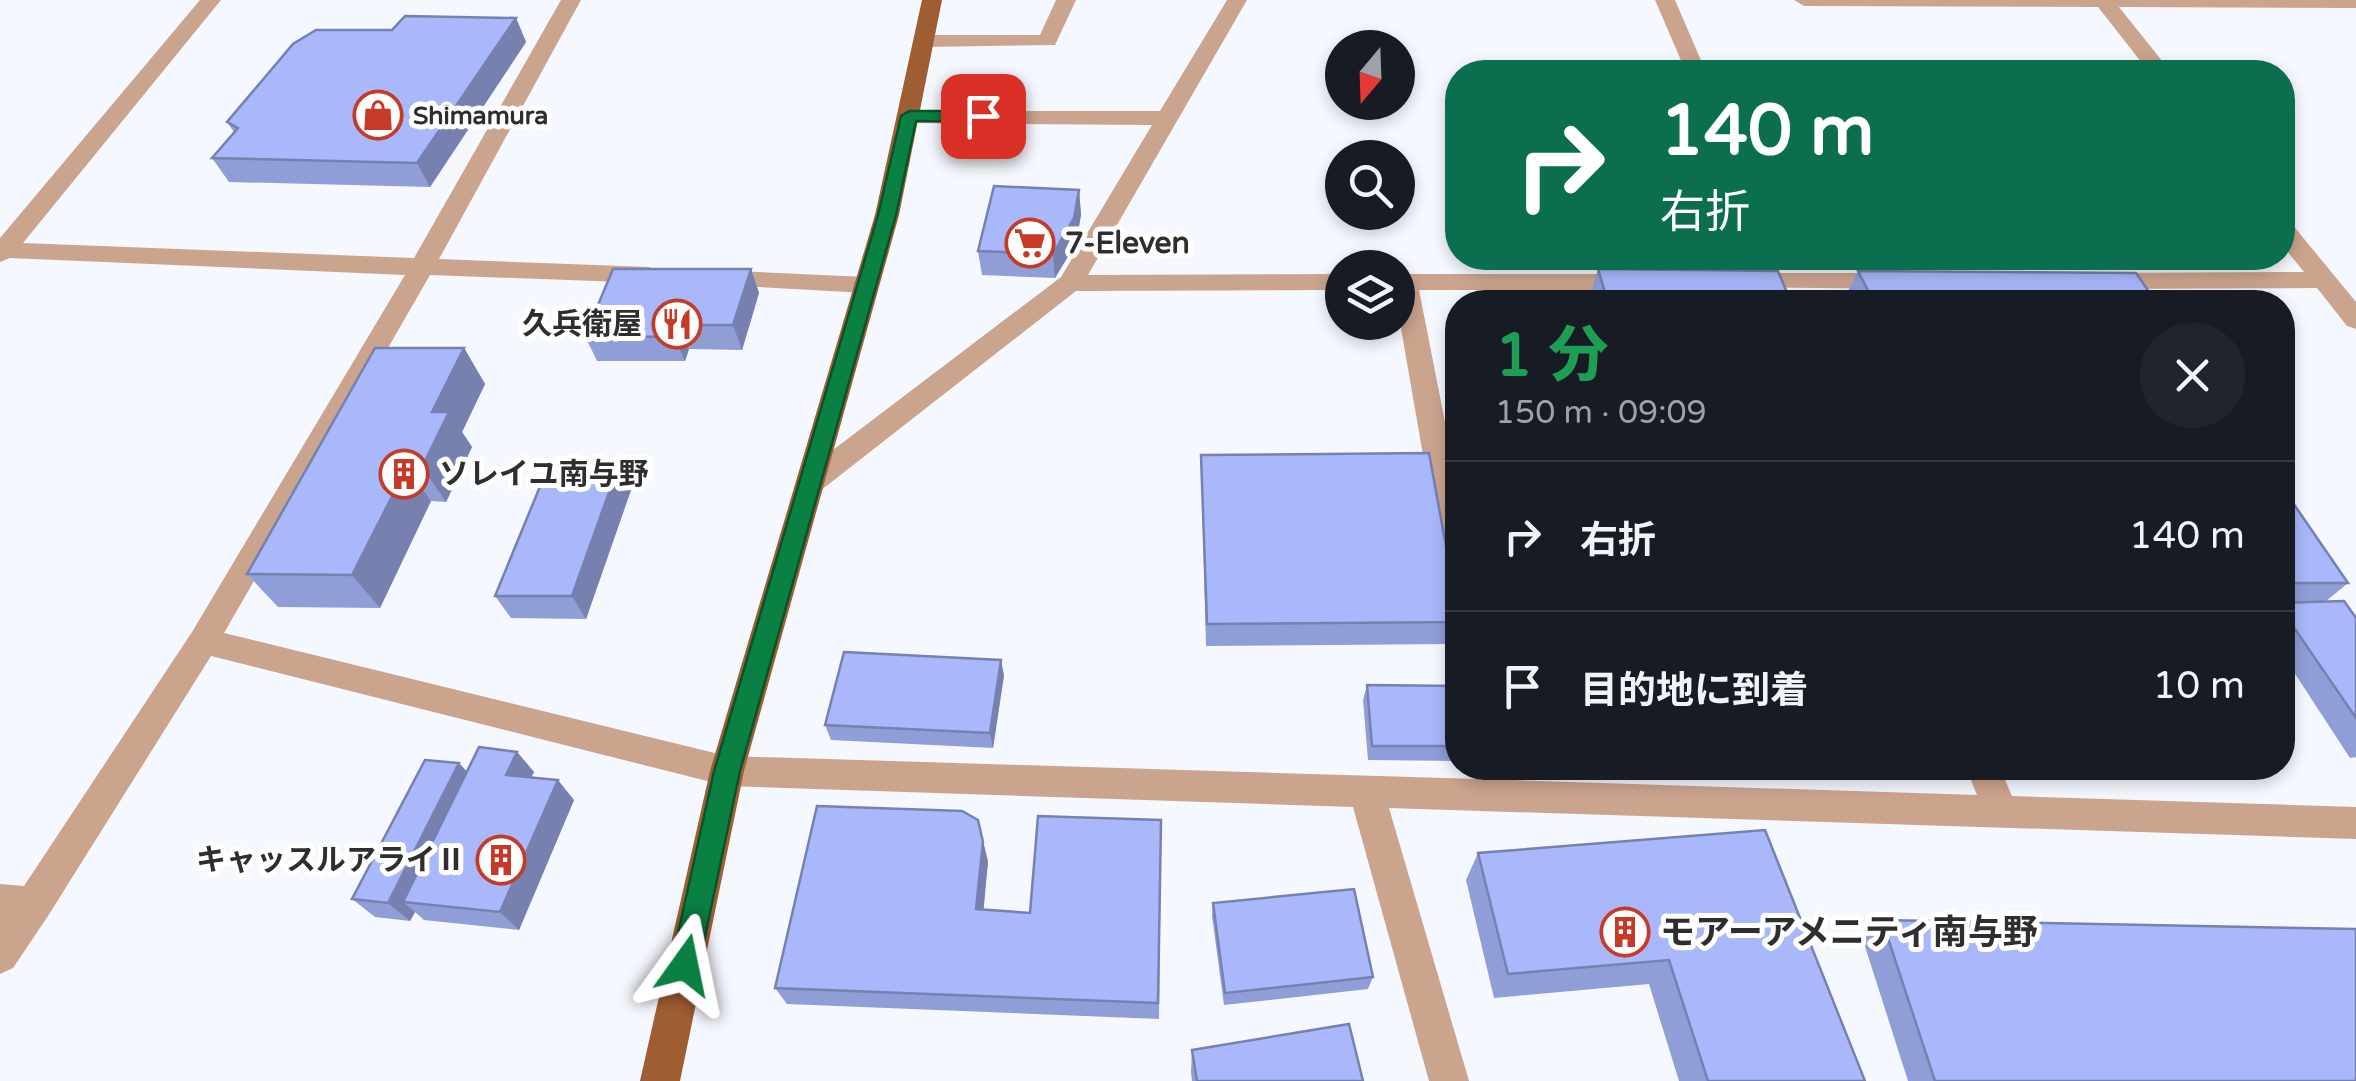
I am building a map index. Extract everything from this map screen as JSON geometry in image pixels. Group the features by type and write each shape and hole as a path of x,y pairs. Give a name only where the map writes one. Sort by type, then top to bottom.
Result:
{"main road":[{"path":"660,1081 727,771 866,285 909,116 932,0"}],"street":[{"path":"1,252 210,0"},
{"path":"0,954 17,903 203,642 422,267 570,0"},
{"path":"925,41 1048,42 1066,0"},
{"path":"810,483 1070,283 1237,0"},
{"path":"1665,0 1691,60"},
{"path":"1804,0 2356,2"},
{"path":"2104,0 2151,60"},
{"path":"909,116 1167,118"},
{"path":"2295,242 2337,287 2356,320"},
{"path":"1,252 866,285"},
{"path":"1723,282 1918,281"},
{"path":"2072,281 2337,287"},
{"path":"1070,283 1325,282"},
{"path":"1415,282 1664,282"},
{"path":"1413,340 1445,503"},
{"path":"203,642 727,771 1367,793 1496,782 2003,815 2356,824"},
{"path":"1988,780 2003,815"},
{"path":"1367,793 1449,1081"}],"building":[{"path":"405,16 516,18 417,163 212,158 238,128 227,122 293,44 316,30 392,30"},
{"path":"994,186 1079,190 1074,218 1053,254 978,251"},
{"path":"613,269 751,269 733,325 679,325 674,337 585,336"},
{"path":"1598,270 1778,271 1786,290 1604,290"},
{"path":"1858,271 2136,273 2148,290 1868,290"},
{"path":"375,348 464,348 432,412 449,412 422,467 407,467 352,575 247,574"},
{"path":"1429,453 1445,541 1445,622 1207,624 1201,455"},
{"path":"548,467 618,467 572,596 495,596"},
{"path":"2295,506 2348,583 2295,583"},
{"path":"2344,601 2356,618 2356,718 2295,629 2295,603"},
{"path":"844,652 1001,660 990,733 825,725"},
{"path":"1367,685 1445,686 1445,746 1372,746"},
{"name":"キャッスルアライⅡ","path":"479,747 517,752 506,775 558,780 500,912 403,902"},
{"path":"425,760 459,763 388,903 352,899"},
{"path":"817,806 962,811 978,820 983,842 976,909 1030,913 1038,816 1161,820 1158,1003 775,988"},
{"name":"モアーアメニティ南与野","path":"1765,830 1865,1081 1708,1081 1669,960 1508,974 1478,853"},
{"path":"1354,889 1373,977 1225,993 1213,903"},
{"path":"1882,920 2356,929 2356,1081 1935,1081"},
{"path":"1349,1024 1363,1081 1197,1081 1192,1050"}],"place":[{"name":"Shimamura","path":"378,115"},
{"name":"7-Eleven","path":"1030,243"},
{"name":"久兵衛屋","path":"677,324"},
{"name":"ソレイユ南与野","path":"404,474"},
{"name":"キャッスルアライⅡ","path":"501,860"},
{"name":"モアーアメニティ南与野","path":"1625,932"}],"route":[{"path":"685,965 727,771 887,215 909,116 983,116"}]}
